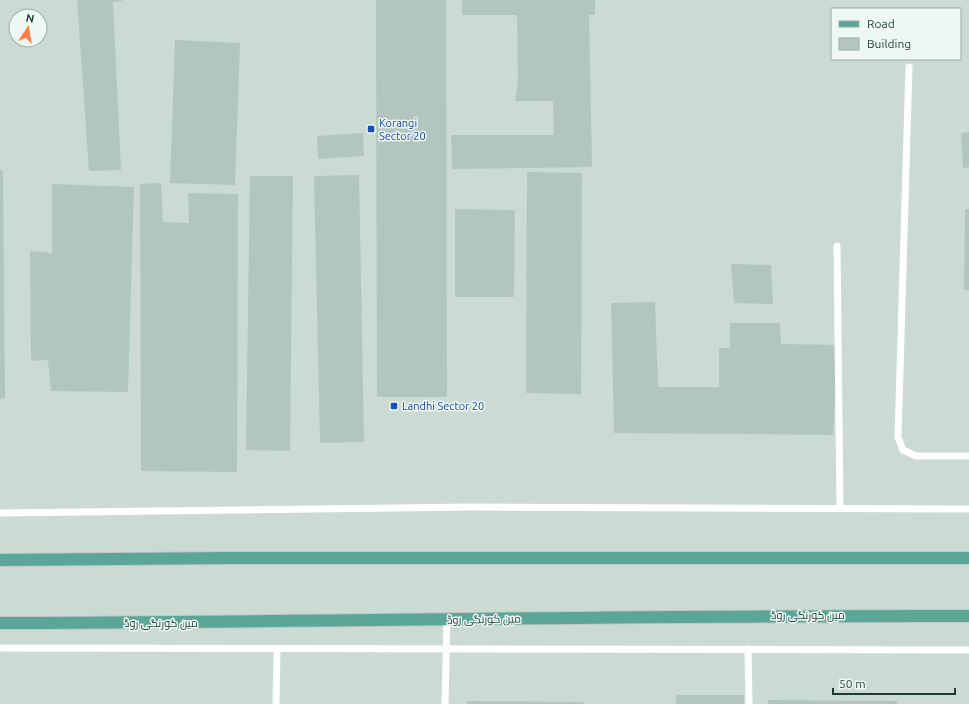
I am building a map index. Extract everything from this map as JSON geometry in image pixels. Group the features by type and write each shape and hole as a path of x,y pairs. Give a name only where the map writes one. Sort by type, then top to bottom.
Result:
{"main road":[{"path":"0,560 232,558 969,558"},
{"name":"مین کورنگی روڈ","path":"0,623 216,623 748,615 969,616"}],"lane":[{"path":"909,66 898,437 903,450 916,456 969,456"},
{"path":"837,246 840,508"},
{"path":"0,513 474,507 969,509"},
{"path":"446,704 447,619"},
{"path":"0,648 969,650"},
{"path":"276,704 277,649"},
{"path":"748,649 749,704"}],"shaded area":[{"name":"Korangi Sector 20","path":"0,0 969,0 969,704 0,704"}],"building":[{"path":"77,0 122,0 113,2 121,170 89,171"},
{"path":"376,0 446,0 447,397 377,397"},
{"path":"462,0 595,0 595,15 589,15 592,167 452,169 451,135 554,135 553,101 515,101 518,81 517,15 462,15"},
{"path":"175,40 240,43 235,185 170,183"},
{"path":"969,132 969,167 963,168 961,133"},
{"path":"363,133 364,156 318,159 317,136"},
{"path":"0,170 3,170 5,398 0,399"},
{"path":"527,172 582,173 581,394 526,393"},
{"path":"359,175 364,442 320,443 314,176"},
{"path":"250,176 293,176 290,451 246,450"},
{"path":"161,183 163,222 189,223 188,193 238,194 237,472 141,471 140,184"},
{"path":"52,184 134,187 128,392 51,391 48,360 31,361 30,251 52,253"},
{"path":"455,209 515,210 514,297 455,297"},
{"path":"965,209 969,209 969,290 964,290"},
{"path":"731,264 771,265 773,304 734,303"},
{"path":"655,302 658,387 719,387 719,348 730,348 730,323 780,323 781,344 838,345 833,435 614,433 611,303"},
{"path":"676,695 744,695 744,704 676,704"},
{"path":"768,700 897,701 897,704 768,704"},
{"path":"467,701 584,702 584,704 467,704"}],"place":[{"name":"Korangi Sector 20","path":"371,129"},
{"name":"Landhi Sector 20","path":"394,406"}]}
